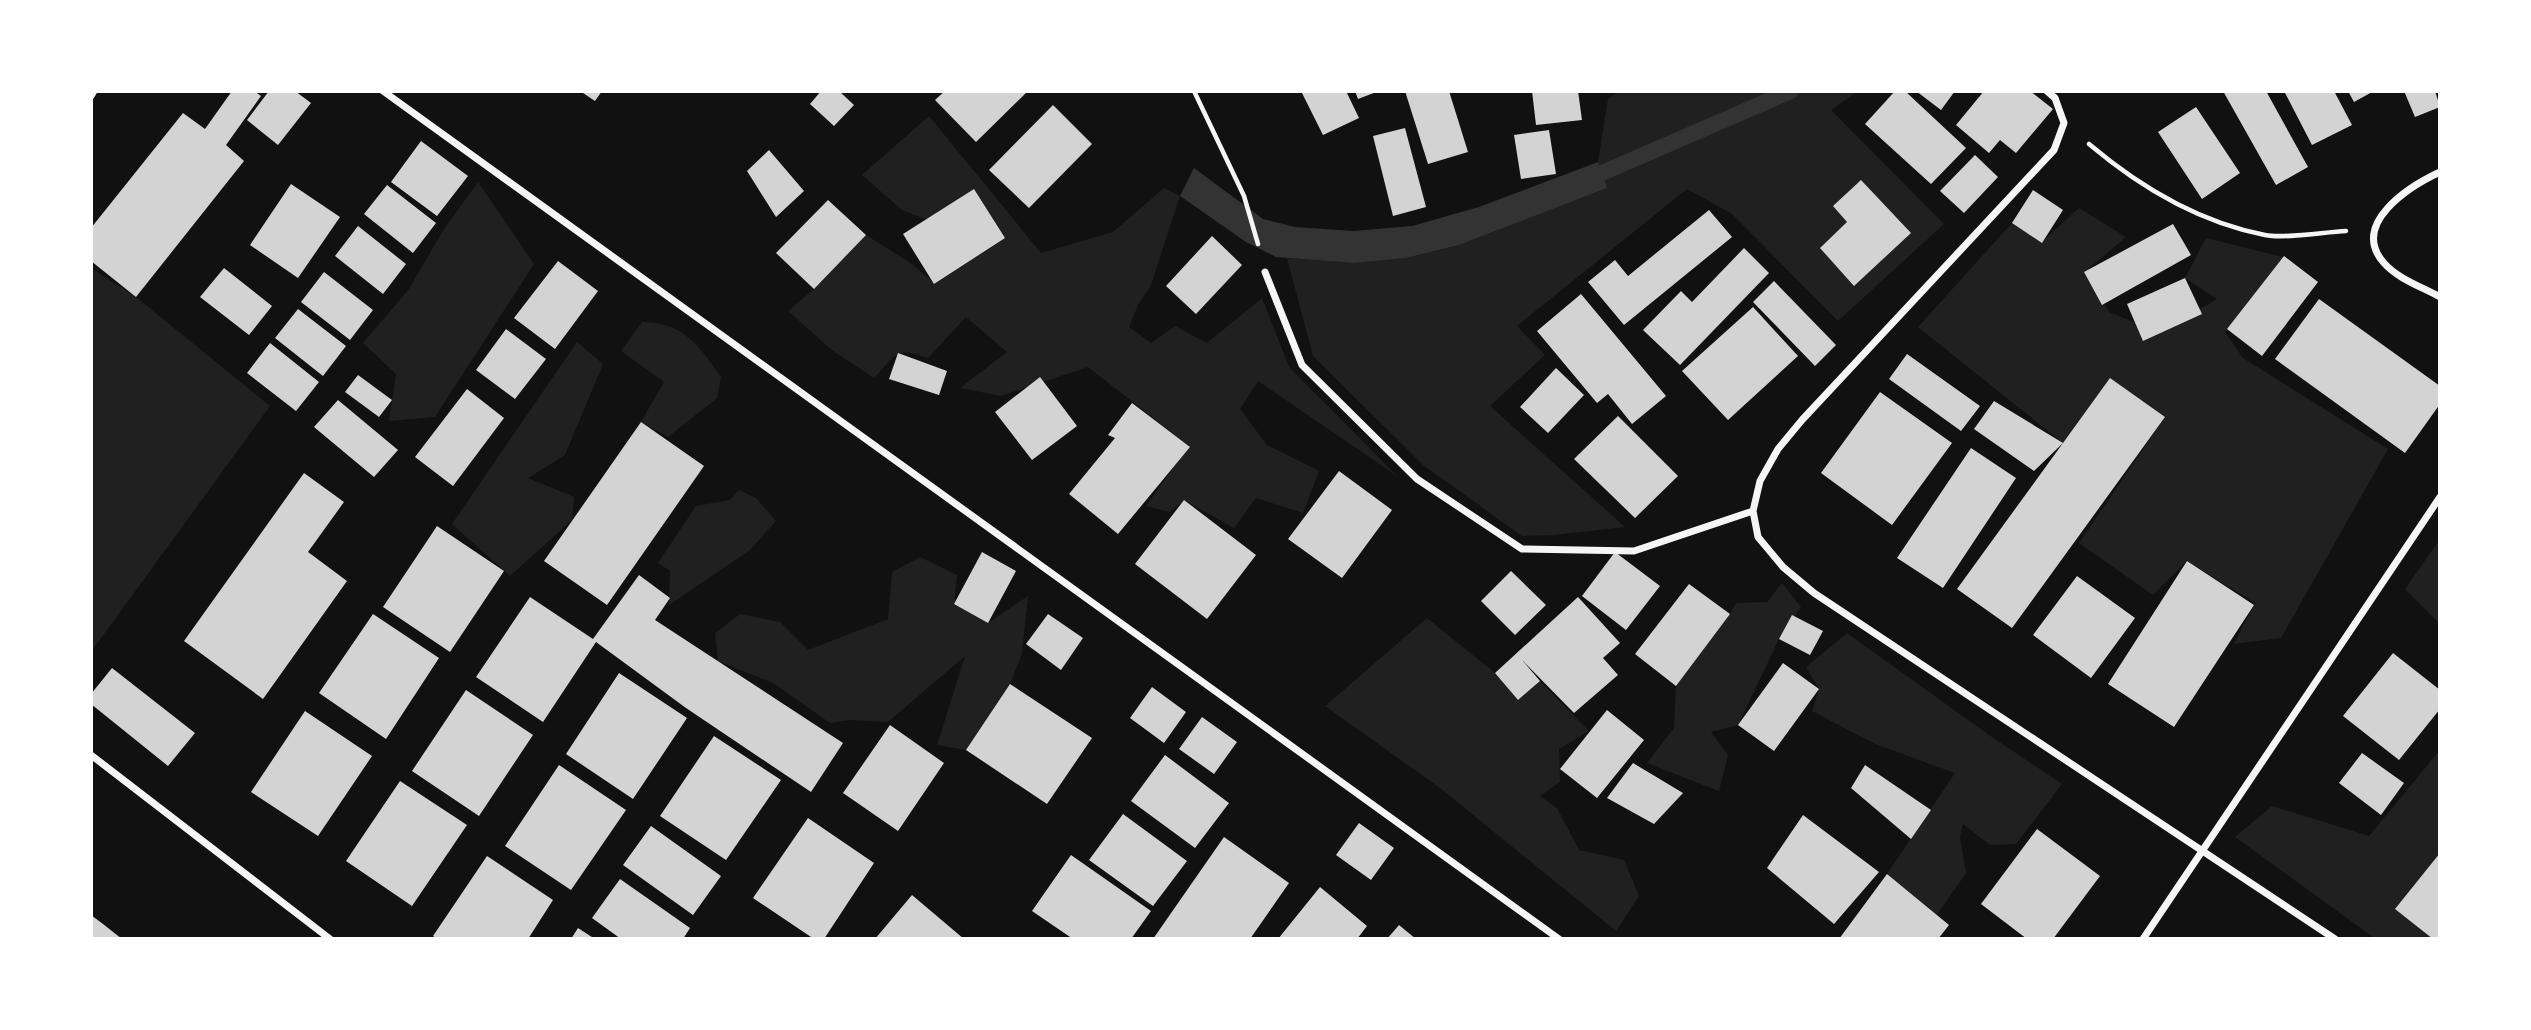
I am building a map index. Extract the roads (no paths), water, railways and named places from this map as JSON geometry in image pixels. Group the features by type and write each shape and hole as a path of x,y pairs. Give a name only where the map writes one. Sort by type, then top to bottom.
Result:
{"street":[{"path":"91,96 94,91"},
{"path":"383,91 1559,939"},
{"path":"2047,91 2055,99 2064,124 2054,150 1905,308 1778,449 1760,481 1753,511 1758,537 1783,567 1814,593 2336,939"},
{"path":"2440,172 2404,191 2384,212 2375,230 2373,244 2383,263 2402,277 2440,297"},
{"path":"1265,272 1303,365 1417,479 1522,549 1634,551 1753,511"},
{"path":"2143,939 2204,852 2440,497"},
{"path":"91,755 330,939"}],"waterway":[{"path":"1581,182 1791,91"}]}
